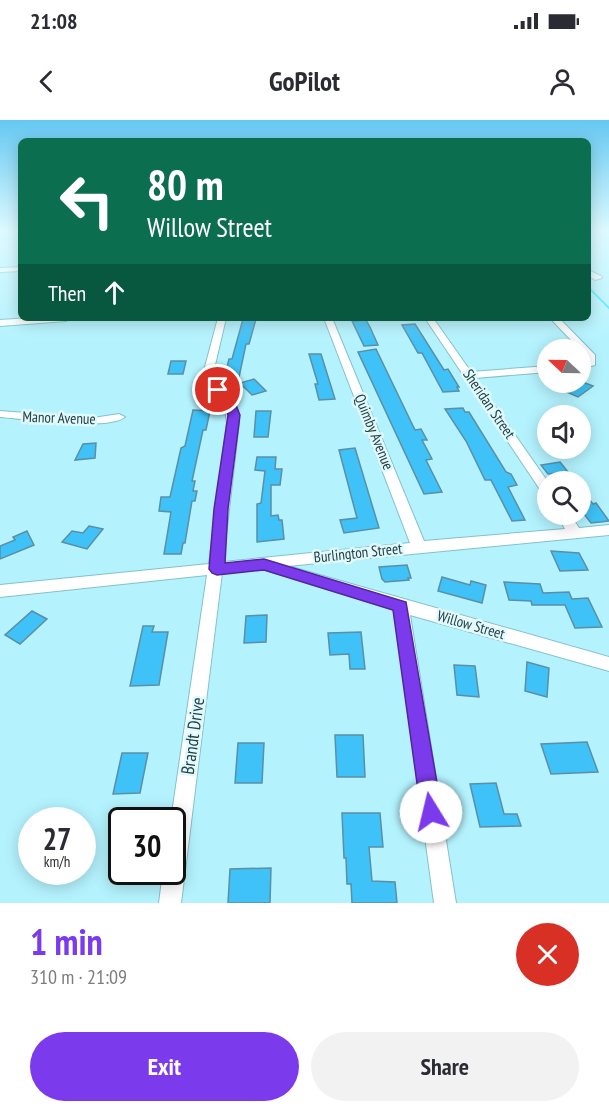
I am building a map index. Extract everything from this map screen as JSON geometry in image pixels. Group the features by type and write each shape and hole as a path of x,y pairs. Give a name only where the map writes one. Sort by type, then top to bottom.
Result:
{"street":[{"path":"0,270 18,269"},
{"path":"591,274 598,278"},
{"path":"0,323 26,321"},
{"name":"Brandt Drive","path":"170,903 217,569 221,509 234,415 228,398 207,378 221,321"},
{"name":"Quimby Avenue","path":"329,321 419,547"},
{"name":"Sheridan Street","path":"431,321 537,475"},
{"path":"557,321 574,339"},
{"path":"469,375 537,370"},
{"name":"Manor Avenue","path":"0,414 93,421 118,417"},
{"path":"571,525 576,533"},
{"name":"Burlington Street","path":"0,591 419,547 609,530"},
{"name":"Willow Street","path":"264,564 401,606 609,664"},
{"path":"401,606 445,903"}],"building":[{"path":"242,321 255,321 249,344 246,344 238,382 226,371 229,359 232,359"},
{"path":"352,321 367,321 378,345 364,346"},
{"path":"415,324 444,370 448,369 459,391 443,392 422,353 418,353 402,325"},
{"path":"376,349 415,430 421,429 427,440 422,440 432,459 426,460 442,492 424,494 358,352"},
{"path":"309,354 321,354 335,399 319,400 315,384 318,384"},
{"path":"171,361 186,361 183,374 168,374"},
{"path":"254,379 266,391 252,395 240,383"},
{"path":"569,393 583,393 578,397"},
{"path":"463,408 465,412 469,412 506,472 511,474 517,485 508,487 525,520 512,521 491,480 485,480 466,441 445,409"},
{"path":"193,410 210,411 206,430 203,430 192,481 195,481 193,491 197,491 195,501 192,501 181,554 164,554 171,512 159,511 161,497 170,497 181,448 185,446"},
{"path":"256,411 271,411 268,437 254,437"},
{"path":"96,443 95,458 75,460 83,444"},
{"path":"355,448 379,528 344,533 340,520 357,518 339,450"},
{"path":"257,457 276,457 275,469 282,469 280,485 271,485 271,516 278,515 279,520 282,520 284,539 257,542 257,504 261,503 265,471 255,470"},
{"path":"560,462 567,471 546,471 541,465"},
{"path":"591,502 593,504 596,503 609,521 591,523"},
{"path":"89,526 103,529 87,549 62,542 72,531 83,533"},
{"path":"27,531 34,545 0,559 0,546 15,540 13,537"},
{"path":"551,551 579,553 588,570 560,571"},
{"path":"407,565 411,578 408,578 409,580 385,582 382,579 379,567"},
{"path":"442,577 470,585 471,581 486,585 482,603 438,591"},
{"path":"504,582 540,584 543,593 569,592 572,599 588,598 602,627 575,628 565,605 532,605 531,601 509,600"},
{"path":"32,611 47,619 20,644 5,635"},
{"path":"267,615 266,642 244,643 246,616"},
{"path":"143,626 154,626 152,632 168,632 159,685 130,686"},
{"path":"361,632 365,669 350,669 349,654 330,655 328,633"},
{"path":"527,662 549,668 547,697 525,691"},
{"path":"454,665 475,666 479,697 457,695"},
{"path":"335,735 363,735 365,777 337,777"},
{"path":"587,742 598,772 551,774 541,744"},
{"path":"238,743 264,743 262,783 235,783"},
{"path":"122,753 148,753 140,793 113,794"},
{"path":"496,783 504,814 517,814 521,826 480,827 470,784"},
{"path":"342,813 380,813 383,847 369,847 372,881 395,882 397,903 352,903 351,884 347,884 346,858 344,858"},
{"path":"271,868 270,903 228,903 230,869"}],"waterway":[{"path":"591,290 609,308"}],"route":[{"path":"218,390 228,398 234,415 221,509 217,569 264,564 316,582 401,606 431,812"}]}
